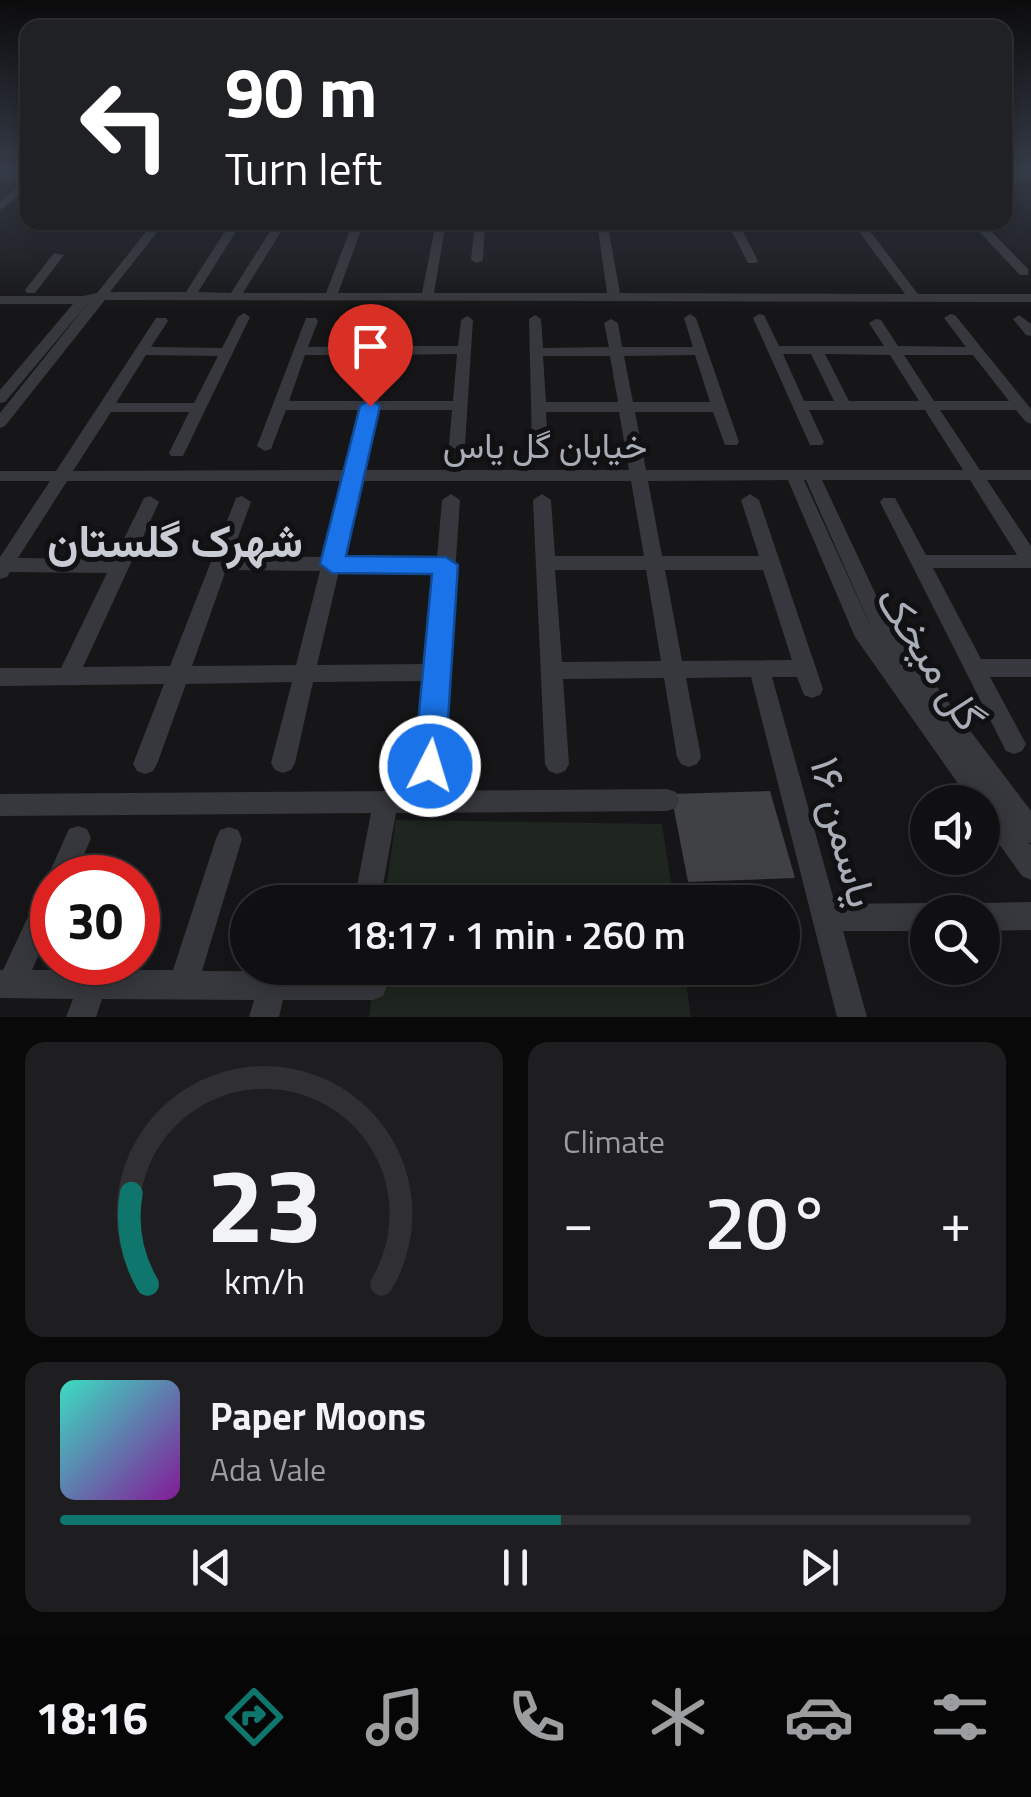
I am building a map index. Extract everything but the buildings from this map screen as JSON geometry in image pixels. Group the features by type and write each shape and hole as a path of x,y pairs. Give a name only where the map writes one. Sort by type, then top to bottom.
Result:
{"street":[{"path":"0,423 140,230"},
{"path":"0,399 153,230"},
{"path":"190,296 232,230"},
{"path":"235,296 277,230"},
{"path":"331,296 356,230"},
{"path":"427,296 439,230"},
{"path":"477,260 479,230"},
{"path":"603,230 614,297"},
{"path":"736,230 752,261"},
{"path":"864,230 914,297"},
{"path":"983,230 1024,272"},
{"path":"31,290 58,255"},
{"path":"0,290 92,296"},
{"path":"0,300 92,296 1031,298"},
{"path":"177,453 244,316"},
{"path":"690,318 731,442"},
{"path":"759,318 816,442"},
{"path":"950,318 1026,412"},
{"path":"535,319 540,444"},
{"path":"1018,319 1031,332"},
{"path":"457,444 467,320"},
{"path":"2,568 162,321"},
{"path":"265,446 311,321"},
{"path":"283,763 390,321"},
{"path":"611,323 689,757"},
{"path":"876,323 1031,561"},
{"path":"300,350 465,350"},
{"path":"774,350 976,351"},
{"path":"816,350 844,406"},
{"path":"142,351 227,352"},
{"path":"536,352 701,351"},
{"path":"280,406 460,405"},
{"path":"799,405 930,406 1026,412"},
{"path":"539,407 720,406"},
{"path":"105,407 199,408"},
{"name":"خیابان گل یاس","path":"0,476 1031,475"},
{"name":"گل میخک","path":"803,476 882,629 1031,831"},
{"name":"گل میخک","path":"803,476 862,631 1029,861"},
{"path":"430,766 451,500"},
{"path":"542,500 557,764"},
{"path":"552,671 759,668 808,678 750,500"},
{"path":"68,676 150,502"},
{"path":"145,764 242,502"},
{"path":"889,502 1014,744"},
{"path":"920,562 1031,561"},
{"path":"546,564 770,562"},
{"path":"219,563 446,565"},
{"path":"2,568 120,566"},
{"name":"یاسمن ۱۶","path":"759,668 852,1017"},
{"path":"974,668 1031,668"},
{"path":"0,676 437,672"},
{"path":"0,806 666,800"},
{"path":"370,885 386,802"},
{"path":"70,855 78,838"},
{"path":"183,985 229,839"},
{"path":"1000,917 1031,916"},
{"path":"826,918 910,917"},
{"path":"6,984 30,937"},
{"path":"81,1017 94,985"},
{"path":"160,985 287,985"},
{"path":"264,1017 272,986"}],"shaded area":[{"path":"396,820 662,824 671,885 386,885"},
{"path":"373,985 686,985 691,1017 369,1017"}],"district":[{"name":"شهرک گلستان","path":"175,541"}],"route":[{"path":"370,406 332,564 446,565 430,766"}]}
